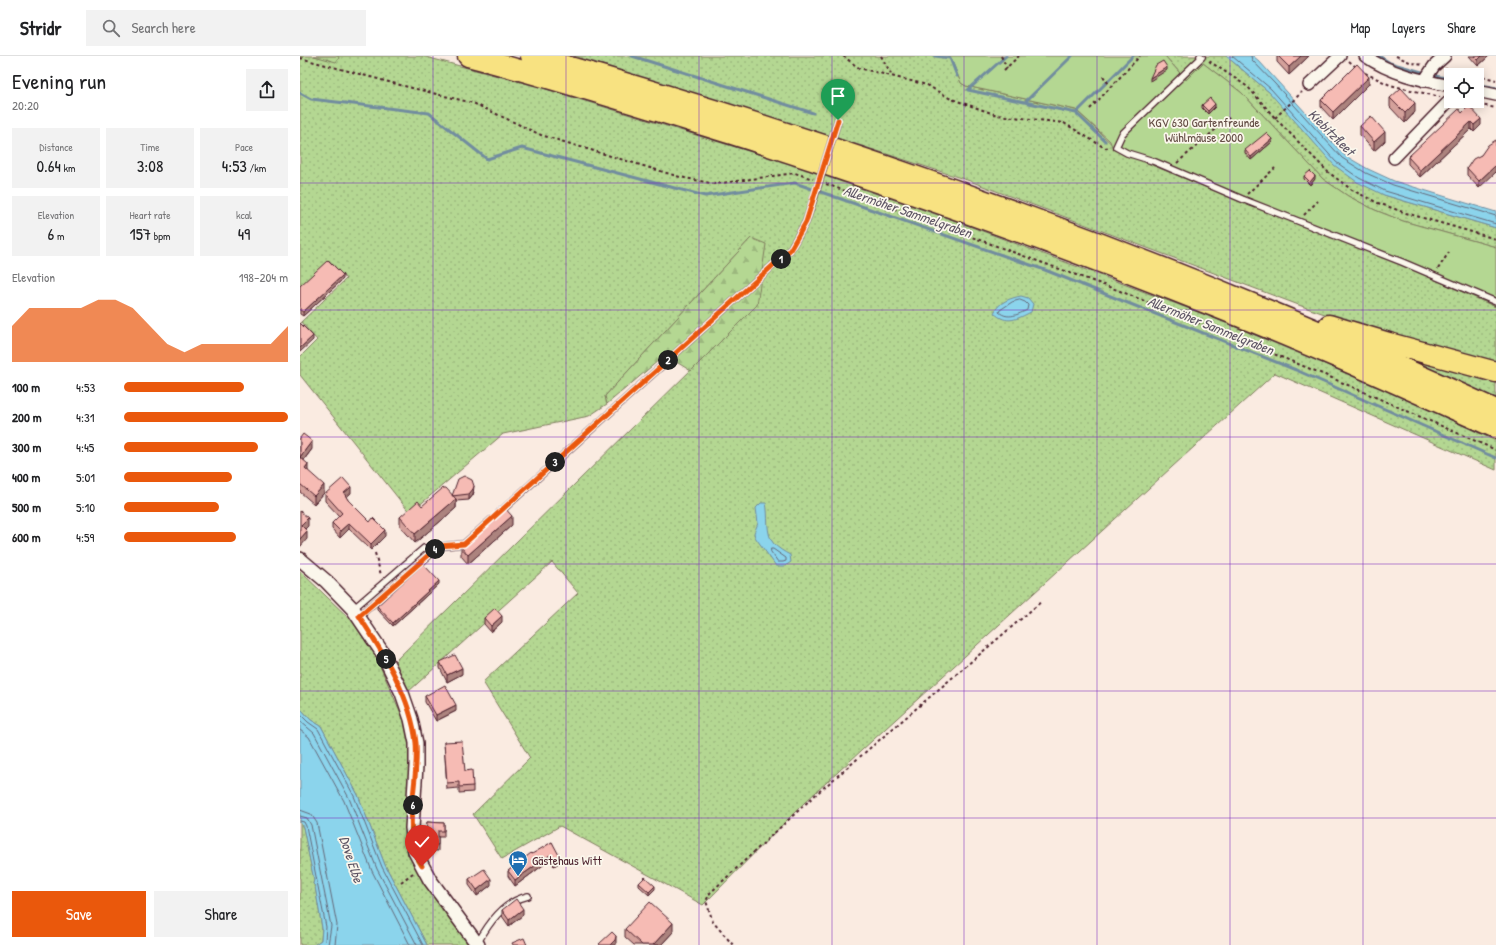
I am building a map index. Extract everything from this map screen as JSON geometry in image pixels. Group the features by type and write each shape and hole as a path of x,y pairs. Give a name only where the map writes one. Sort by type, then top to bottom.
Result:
{"highway":[{"path":"468,56 580,87 816,161 989,220 1206,303 1298,341 1496,428"},
{"path":"531,56 836,150 915,177 1115,250 1264,308 1496,410"},
{"path":"1264,308 1496,372"}],"street":[{"path":"1309,86 1340,56"},
{"path":"1365,56 1392,71 1424,81 1444,85"},
{"path":"1424,81 1434,66 1445,56"},
{"path":"1484,92 1496,95"},
{"path":"1394,158 1444,106"},
{"path":"300,559 326,581 356,612 382,652 402,693 411,719 416,743 412,828 415,852 434,886 477,945"}],"lane":[{"path":"1201,57 1122,134 1116,147 1126,153 1153,161 1242,199 1299,220 1434,275 1496,302"},
{"path":"356,612 383,582 424,548 464,544 790,250 806,222 838,120"},
{"path":"356,612 439,546"},
{"path":"477,945 492,920 500,911 513,902 528,896"}],"path":[{"path":"843,56 859,68 927,86 950,98 997,115 1064,123 1105,148 1116,147"},
{"path":"881,56 893,76"},
{"path":"1001,56 1006,69 1019,56"},
{"path":"1090,109 1140,56"},
{"path":"1201,57 1216,65 1248,87 1275,118 1328,172 1352,190 1378,203 1406,213 1496,239"},
{"path":"300,58 400,86 473,103 541,135 680,177 715,184 795,173 816,180"},
{"path":"1103,76 1111,87"},
{"path":"1484,77 1496,80"},
{"path":"1275,118 1300,95"},
{"path":"1484,106 1496,108"},
{"path":"1170,169 1231,116"},
{"path":"1242,199 1275,168"},
{"path":"823,183 1056,267 1142,300 1318,372 1496,450"},
{"path":"1299,220 1318,201"},
{"path":"1434,275 1449,252"},
{"path":"375,553 383,582"},
{"path":"733,945 713,922 706,901 710,893 814,796 1042,601"},
{"path":"401,882 422,866"}],"green space":[{"path":"300,56 422,56 536,86 781,161 953,220 1214,318 1392,392 1496,441 1496,470 1275,373 804,803 703,905 560,826 502,859 473,814 530,758 483,682 578,593 552,562 408,692 394,662 757,305 751,238 605,396 607,404 589,416 503,434 410,513 300,375 300,357 317,340 301,322 346,279 329,260 300,287"},
{"path":"314,56 338,56 339,58 336,62"},
{"path":"574,56 950,56 961,83 966,86 1076,110 1119,151 1242,202 1394,261 1496,307 1496,366 1393,337 1304,307 967,180"},
{"name":"KGV 630 Gartenfreunde Wühlmäuse 2000","path":"950,56 1165,56 1186,80 1203,63 1242,93 1323,179 1348,196 1375,210 1403,221 1496,247 1496,307 1394,261 1242,202 1113,149 1110,141 1076,110 966,86 961,83"},
{"path":"1165,56 1226,56 1269,92 1384,195 1496,228 1496,247 1403,221 1375,210 1348,196 1323,179 1242,93 1203,63 1186,80"},
{"path":"751,238 766,244 757,305 691,371 665,355 607,404 605,396"},
{"path":"1377,346 1496,378 1496,399"},
{"path":"300,571 352,621 375,655 404,720 410,749 407,829 470,945 427,945 385,865 358,795 321,726 311,720 300,708"},
{"path":"300,822 303,827 314,880 313,884 315,886 322,928 321,940 314,945 300,945"}],"water":[{"path":"1226,56 1253,56 1259,61 1344,155 1368,169 1394,181 1496,212 1496,228 1384,195 1357,182 1334,165 1269,92"},
{"path":"1021,296 1028,298 1033,304 1031,312 1012,320 1003,319 994,313 998,306 1002,303 1009,299"},
{"path":"761,503 766,503 768,530 771,540 777,547 790,555 791,562 785,566 776,566 755,537 754,533 758,523 756,508"},
{"name":"Dove Elbe","path":"300,708 311,720 321,726 358,795 385,865 427,945 314,945 321,940 322,928 303,827 300,822"}],"building":[{"path":"1278,56 1301,56 1289,67"},
{"path":"1474,56 1482,56 1478,60"},
{"path":"1163,61 1167,67 1150,78 1156,65"},
{"path":"1357,64 1369,77 1333,112 1321,100"},
{"path":"1401,88 1415,103 1405,113 1390,98"},
{"path":"1210,98 1215,104 1208,111 1202,105"},
{"path":"1467,108 1471,108 1481,119 1474,125 1471,122 1420,170 1408,157 1459,109 1462,113"},
{"path":"1371,116 1385,132 1374,142 1360,126"},
{"path":"1266,133 1272,139 1251,157 1245,150"},
{"path":"1496,140 1496,165 1479,181 1467,168 1473,159 1481,155 1488,145"},
{"path":"1310,171 1315,176 1310,182 1304,176"},
{"path":"328,260 343,275 303,312 300,310 300,286"},
{"path":"300,323 313,336 300,348"},
{"path":"303,434 312,441 300,457 300,438"},
{"path":"300,457 308,464 305,468 324,485 314,496 300,484"},
{"path":"464,476 472,480 474,486 473,489 469,494 452,496 458,479"},
{"path":"343,478 351,487 344,493 348,500 370,522 373,518 385,530 371,544 349,523 340,531 332,523 342,513 325,494"},
{"path":"443,488 446,488 456,499 415,534 400,517 418,501 422,506"},
{"path":"503,506 512,516 468,555 461,547 488,523 486,521"},
{"path":"300,511 308,518 301,525 307,531 300,539"},
{"path":"423,564 439,581 393,623 377,606"},
{"path":"495,608 502,616 491,626 484,618"},
{"path":"455,655 462,668 447,675 440,662"},
{"path":"445,685 456,705 436,715 425,696"},
{"path":"462,741 465,771 472,770 473,786 459,787 459,782 447,783 444,742"},
{"path":"427,822 444,823 444,831 438,831 438,845 426,844"},
{"path":"552,842 560,857 554,861 550,855 515,880 508,871 531,853 532,854"},
{"path":"484,869 491,879 477,890 469,879"},
{"path":"645,877 655,886 649,892 639,883"},
{"path":"516,899 523,909 509,920 502,910"},
{"path":"650,902 673,923 653,945 642,945 625,929"},
{"path":"612,932 616,936 615,940 610,945 599,944"},
{"path":"524,938 527,945 513,945 512,943"}],"waterway":[{"path":"632,56 813,113"},
{"path":"935,56 950,58 957,76"},
{"path":"968,90 1006,56"},
{"path":"1025,102 1072,56"},
{"path":"1076,113 1133,56"},
{"path":"1379,56 1390,63 1422,72"},
{"path":"1435,76 1444,78"},
{"path":"1484,85 1496,88"},
{"path":"968,90 1076,113 1105,141"},
{"name":"Allermöher Sammelgraben","path":"300,93 311,99 429,113 487,159 522,148 705,196 795,183 1045,270 1296,370 1496,458"}],"place":[{"name":"Gästehaus Witt","path":"518,877"}],"route":[{"path":"422,866 415,852 412,828 416,743 411,719 402,693 382,652 359,616 439,546 464,544 790,250 806,222 838,120"}],"water label":[{"name":"Kiebitzfleet","path":"1332,132"}]}
